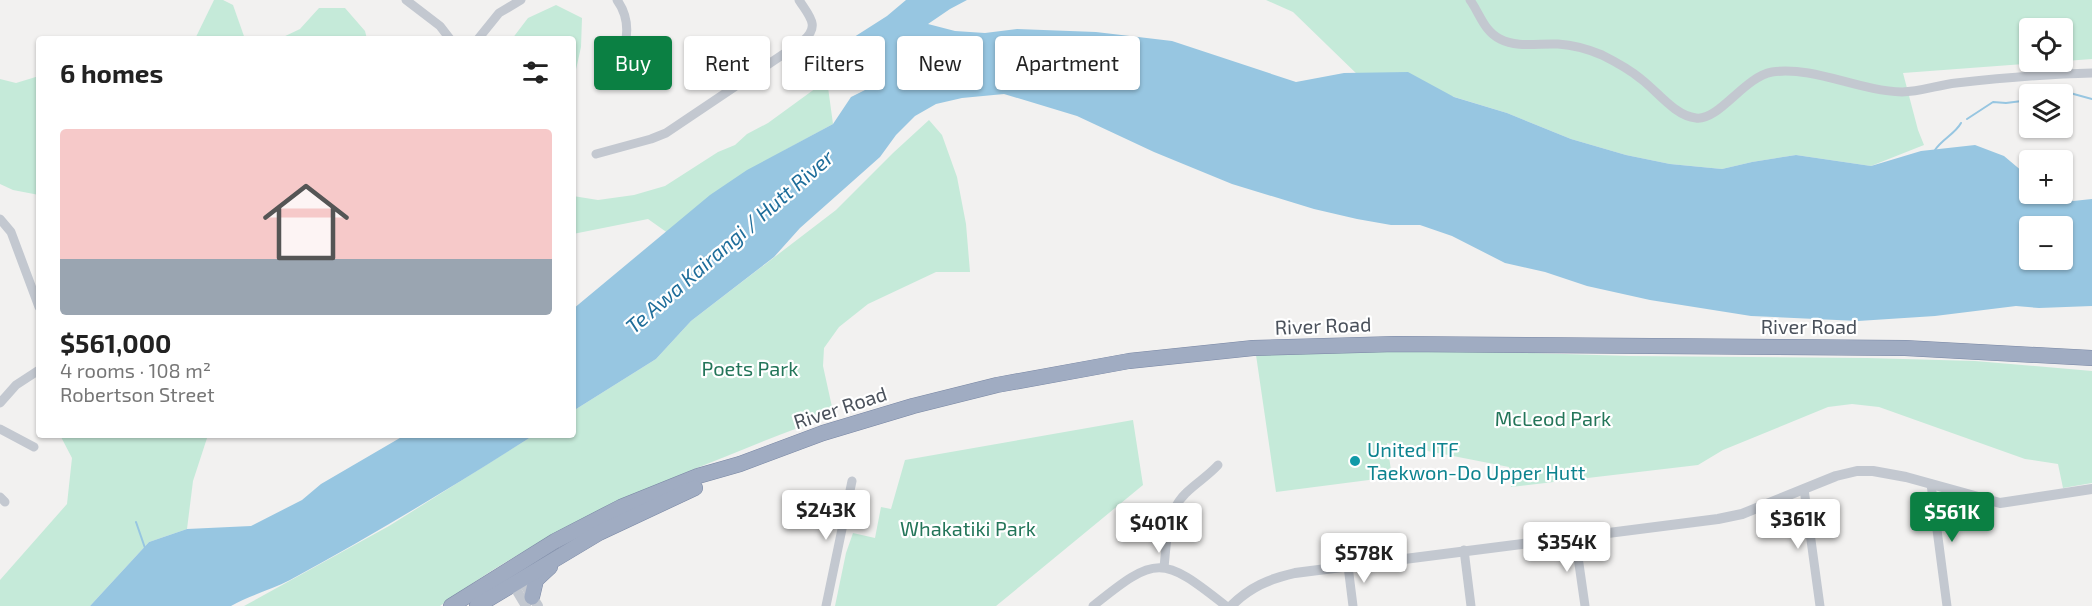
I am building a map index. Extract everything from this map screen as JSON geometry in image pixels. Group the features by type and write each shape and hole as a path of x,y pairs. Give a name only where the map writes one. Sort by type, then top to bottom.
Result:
{"highway":[{"name":"River Road","path":"451,606 555,541 621,507 698,476 740,464 834,429 966,393 1092,366 1206,352 1297,346 1396,344 2092,349"},
{"name":"River Road","path":"1922,348 2092,358"},
{"name":"River Road","path":"477,606 582,542 740,464"},
{"path":"464,606 498,584 507,581 515,582 517,574 524,567 650,497"},
{"path":"532,603 536,580 542,573 613,531 624,522"}],"street":[{"path":"406,0 440,26 448,36"},
{"path":"480,36 499,13 521,0"},
{"path":"617,0 626,18 627,36"},
{"path":"1470,0 1486,27 1492,34 1503,40 1519,44 1559,44 1582,48 1602,55 1641,78 1688,116 1699,119 1709,115 1758,76 1786,71 1902,92 2000,79 2092,73"},
{"path":"596,154 666,133 803,41 813,27 804,2"},
{"path":"0,219 11,232 36,299"},
{"path":"0,403 16,385 36,372"},
{"path":"0,429 34,447"},
{"path":"1164,567 1167,529 1177,503 1218,465"},
{"path":"1231,606 1247,591 1275,577 1464,550 1718,519 1754,510 1836,476 1857,471 1890,473 2000,503 2092,489"},
{"path":"826,606 852,481"},
{"path":"1931,484 1947,606"},
{"path":"1804,489 1820,606"},
{"path":"1575,536 1585,606"},
{"path":"1464,550 1471,606"},
{"path":"1348,566 1353,606"},
{"path":"1093,606 1139,572 1164,567 1189,577 1226,606"},
{"path":"515,582 517,591 532,603"}],"green space":[{"path":"214,0 223,0 233,5 244,36 196,36"},
{"path":"1266,0 2092,0 2092,59 2073,60 2073,18 2019,18 2019,64 1903,73 1924,145 1871,166 1796,155 1722,169 1670,164 1626,155 1571,139 1507,113 1415,85 1361,78 1293,12"},
{"path":"556,5 582,18 581,47 576,70 576,36 514,36 528,18"},
{"path":"319,8 345,8 365,31 366,36 285,36 300,29"},
{"path":"36,77 36,194 13,190 0,184 0,79 16,83"},
{"path":"813,90 828,90 833,124 785,150 672,236 648,219 576,233 576,196 598,200 634,195 665,186 718,152 735,145 747,134 768,123"},
{"name":"Poets Park","path":"929,120 942,135 957,177 966,224 970,272 936,272 868,304 839,327 824,348 823,366 834,416 754,445 615,504 507,561 440,606 244,606 389,526 529,438 576,438 576,409 656,359 691,321 836,210"},
{"name":"McLeod Park","path":"1358,351 1867,358 1975,361 2092,371 2092,483 2063,488 2058,464 2025,459 1879,407 1852,404 1828,407 1723,450 1698,465 1511,487 1509,467 1387,443 1392,477 1276,492 1256,355"},
{"name":"Whakatiki Park","path":"1133,420 1143,485 996,606 835,606 846,553 853,533 875,538 881,507 891,509 905,460"},
{"path":"62,438 207,438 193,481 187,529 149,542 90,606 0,606 0,580 67,504 72,458"}],"water":[{"name":"Te Awa Kairangi / Hutt River","path":"906,0 967,0 928,24 955,31 985,33 1017,29 1096,32 1130,36 995,36 995,90 1140,90 1140,37 1172,41 1296,82 1344,73 1408,72 1454,97 1507,113 1571,139 1626,155 1670,164 1722,169 1796,155 1871,166 1921,151 1975,145 2004,156 2019,169 2019,204 2073,204 2073,201 2092,199 2092,306 2039,308 2016,306 1935,316 1858,321 1751,316 1650,300 1587,286 1545,272 1505,263 1452,236 1420,225 1391,225 1357,219 1314,209 1232,184 1154,152 1077,116 1004,94 962,98 936,104 915,116 896,135 880,157 800,228 774,257 691,321 656,359 576,409 576,307 710,195 747,170 833,124 851,97 865,90 885,90 885,36 856,36 887,16"},
{"path":"400,438 529,438 352,546 290,580 231,606 90,606 149,542 187,529 251,526 302,500 321,484"}],"waterway":[{"path":"2073,94 2092,99"},
{"path":"1967,119 1993,102 2019,101"},
{"path":"1935,150 1961,123"},
{"path":"136,522 145,548"}],"place":[{"name":"United ITF Taekwon-Do Upper Hutt","path":"1355,461"}]}
